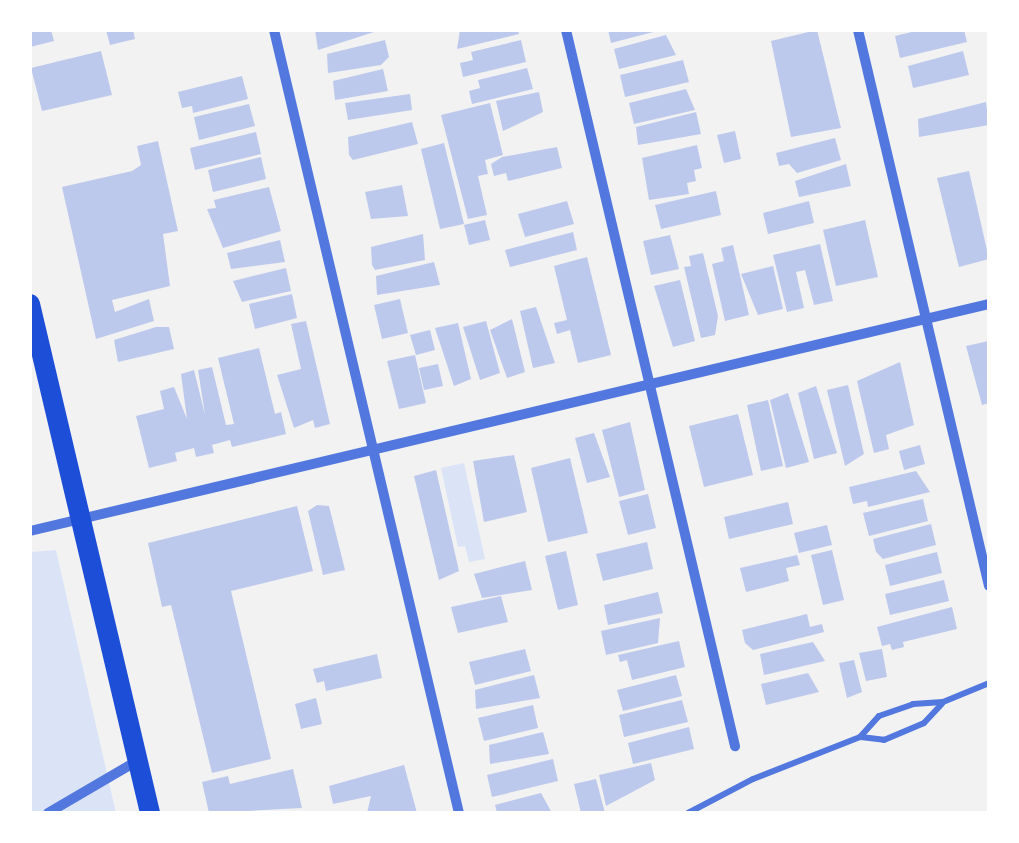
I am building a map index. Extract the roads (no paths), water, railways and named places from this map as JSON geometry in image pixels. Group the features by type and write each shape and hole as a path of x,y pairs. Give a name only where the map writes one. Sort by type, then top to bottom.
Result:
{"main road":[{"path":"30,304 150,813"}],"street":[{"path":"274,30 459,813"},
{"path":"566,30 735,746"},
{"path":"858,30 989,586"},
{"path":"30,531 989,304"},
{"path":"48,813 138,760"}],"lane":[{"path":"688,813 753,779 860,736 878,716 913,704 944,702 989,683"},
{"path":"860,736 884,740 924,723 944,702"}]}
